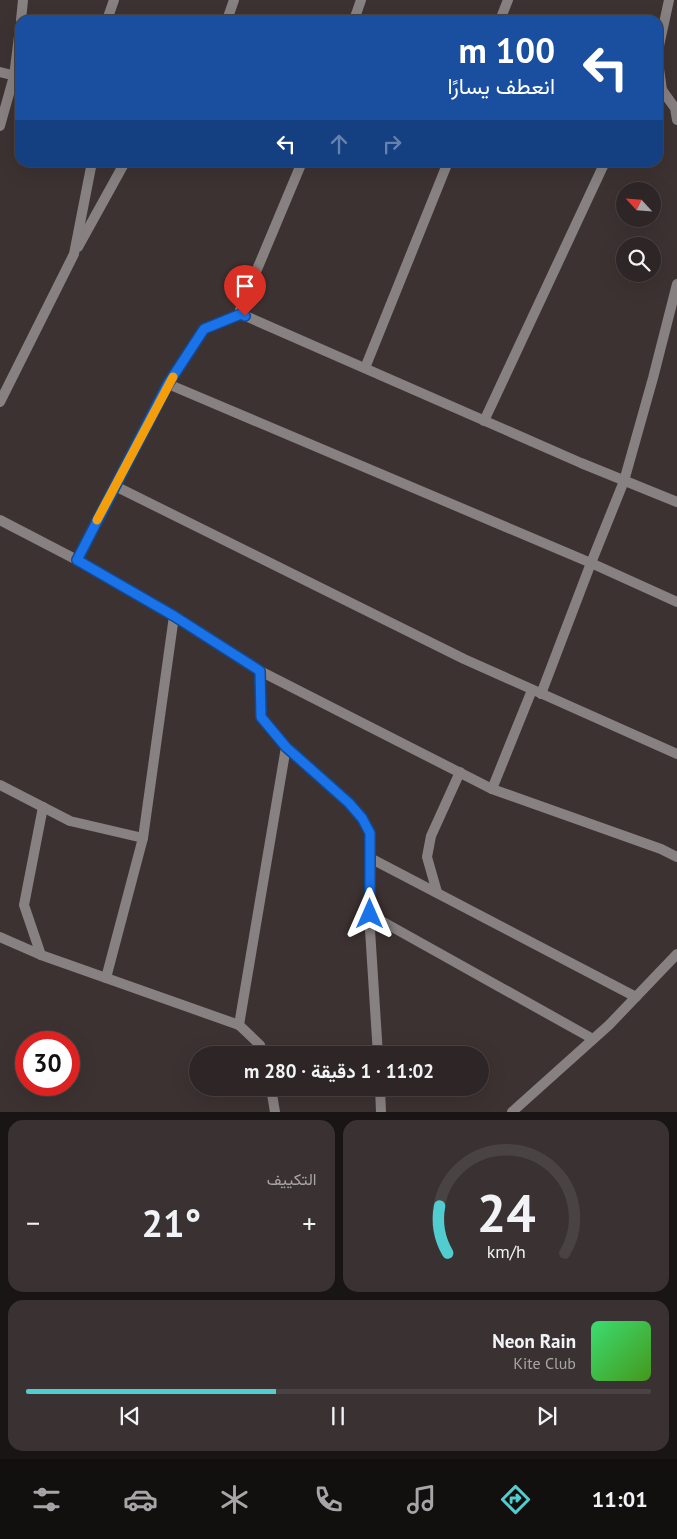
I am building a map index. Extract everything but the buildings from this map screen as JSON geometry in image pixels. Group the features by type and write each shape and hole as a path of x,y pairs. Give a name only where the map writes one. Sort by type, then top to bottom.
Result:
{"street":[{"path":"22,15 23,0"},
{"path":"109,15 114,0"},
{"path":"229,15 234,0"},
{"path":"356,15 361,0"},
{"path":"502,15 508,0"},
{"path":"663,26 669,0"},
{"path":"0,72 15,76"},
{"path":"0,126 15,82"},
{"path":"663,91 675,108 677,120"},
{"path":"74,254 91,167"},
{"path":"0,402 74,254 122,167"},
{"path":"241,314 240,310 300,167"},
{"path":"365,368 446,167"},
{"path":"484,421 603,167"},
{"path":"492,789 536,692 624,481 677,284"},
{"path":"77,560 168,384 204,329 241,314 484,421 677,502"},
{"path":"168,384 591,562 677,602"},
{"path":"115,486 464,659 677,754"},
{"path":"0,520 77,560 174,616 260,671 492,789 661,849 677,857"},
{"path":"106,978 142,838 174,616"},
{"path":"260,671 261,717 286,747 349,803 362,818 370,833 370,914 377,1046"},
{"path":"238,1025 286,747"},
{"path":"437,892 427,857 432,836 460,772"},
{"path":"0,785 70,821 142,838"},
{"path":"41,955 24,905 43,808"},
{"path":"370,858 636,997"},
{"path":"370,914 593,1040"},
{"path":"0,937 41,955 238,1025 260,1046"},
{"path":"512,1112 593,1040 676,956"},
{"path":"272,1096 275,1112"},
{"path":"380,1096 381,1112"}],"slow traffic":[{"path":"97,520 173,377"}],"route":[{"path":"245,316 241,314 204,329 168,384 77,560 174,616 260,671 261,717 286,747 349,803 362,818 370,833 370,914"}]}
